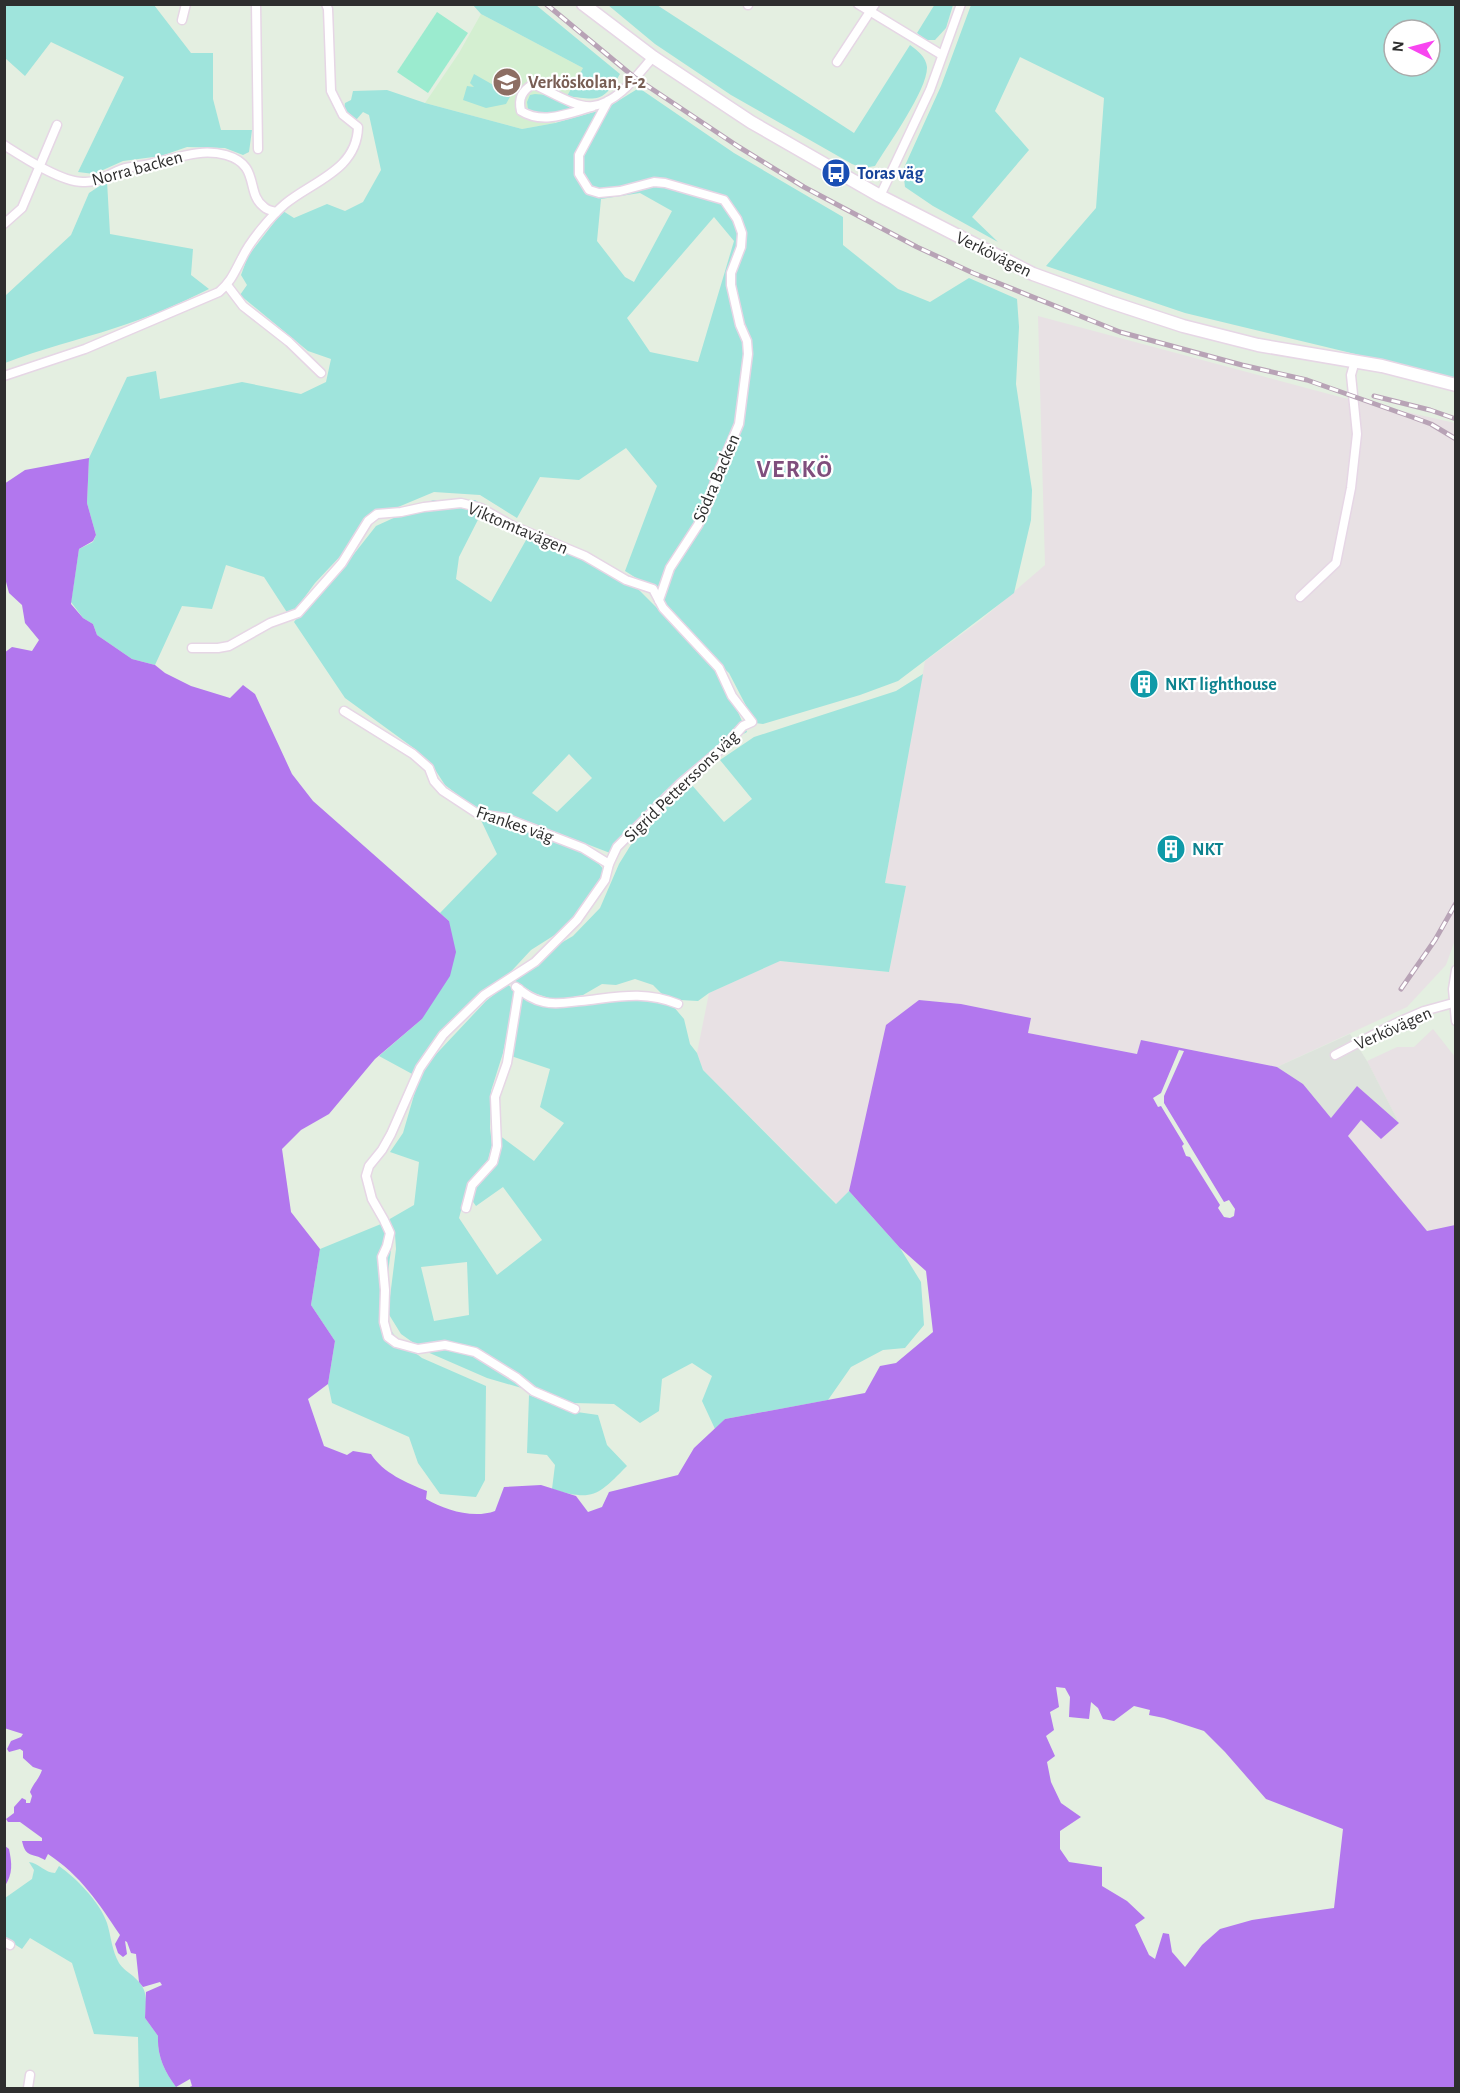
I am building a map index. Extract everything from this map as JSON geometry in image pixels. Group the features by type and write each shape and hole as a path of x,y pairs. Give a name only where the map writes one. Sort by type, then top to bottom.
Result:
{"main road":[{"name":"Verkövägen","path":"583,4 653,57 751,122 880,196 1034,274 1183,326 1258,345 1410,372 1455,385"}],"street":[{"path":"182,20 186,4"},
{"path":"256,4 258,149"},
{"path":"4,376 85,349 204,300 227,285 242,257 276,212 302,192 336,171 348,157 357,140 358,128 343,115 331,92 326,4"},
{"path":"858,4 872,8 942,55"},
{"path":"880,196 930,90 961,4"},
{"path":"837,62 872,8"},
{"path":"592,107 575,103 533,84 526,88 519,102 521,111 530,117 542,118 561,116 592,107 608,101 622,90 653,57"},
{"name":"Södra Backen","path":"608,101 579,155 579,174 589,190 599,193 620,191 654,182 665,183 724,200 737,219 742,233 741,248 731,273 731,285 740,325 747,341 748,354 739,424 716,478 709,501 698,525 670,568 659,600"},
{"path":"4,224 22,208 57,125"},
{"name":"Norra backen","path":"4,145 41,167 71,180 83,182 96,180 123,169 183,155 200,152 225,154 239,160 247,169 257,200 264,208 276,212"},
{"path":"227,285 243,306 289,342 321,373"},
{"path":"1300,597 1336,562 1351,488 1357,434 1351,375 1355,361"},
{"name":"Viktomtavägen","path":"192,648 229,646 270,623 298,613 342,563 368,520 377,514 461,503 481,508 513,526 585,556 626,580 653,589 663,608 719,668 732,696 752,722"},
{"name":"Frankes väg","path":"344,711 413,754 429,768 434,781 443,791 478,814 505,818 583,848 609,864"},
{"name":"Sigrid Petterssons väg","path":"575,1409 533,1391 517,1378 475,1352 445,1345 418,1349 396,1343 388,1337 384,1322 385,1290 382,1257 390,1233 372,1199 366,1176 369,1166 391,1134 420,1068 443,1035 471,1006 535,962 577,920 605,880 609,864 618,847 681,783 726,745 743,726 752,722"},
{"name":"Verkövägen","path":"1455,970 1453,1003 1455,1021"},
{"path":"508,981 530,998 546,1003 638,995 661,997 678,1004"},
{"path":"466,1208 472,1185 493,1162 497,1146 495,1097 507,1063 519,989"},
{"name":"Verkövägen","path":"1335,1055 1394,1024 1424,1011 1453,1003"},
{"path":"28,2088 30,2075"}],"shaded area":[{"path":"5,4 154,5 191,53 213,53 213,99 221,130 252,130 249,152 243,155 225,148 187,147 161,156 123,161 94,174 78,172 124,77 51,42 25,76 5,58"},
{"path":"935,4 953,5 946,28 935,40 926,40 917,33"},
{"path":"473,5 536,5 620,74 604,95 593,98 567,96 583,68 481,14"},
{"path":"608,5 657,5 854,133 910,45 925,60 926,77 906,117 875,166 863,168 852,164 731,95 655,44"},
{"path":"971,5 1455,5 1455,378 1185,313 1046,266 1096,208 1104,98 1020,57 995,111 1029,150 972,217 998,242 933,206 905,187 903,170 941,86"},
{"name":"Verköskolan, F-2","path":"481,14 583,68 555,123 522,129 425,103 459,53"},
{"path":"474,74 511,95 506,104 486,108 463,100 467,86 474,87 470,83"},
{"path":"639,88 734,153 843,217 843,245 898,289 930,302 969,278 1017,299 1019,327 1016,384 1032,490 1031,520 1014,593 898,681 860,695 763,724 755,723 729,673 688,635 641,581 625,571 657,486 626,448 579,480 540,477 517,518 480,495 434,492 379,515 315,583 290,617 264,577 226,565 212,609 182,606 155,665 132,659 97,635 93,624 83,618 71,602 79,549 93,542 96,535 87,503 89,458 127,377 156,371 160,399 242,382 301,394 326,382 331,359 308,351 240,295 247,285 241,275 248,256 283,211 294,218 327,204 345,211 363,202 381,170 369,115 363,112 356,120 344,109 345,103 351,100 353,91 387,90 425,103 522,129 555,123 605,109","holes":["640,193 672,211 634,282 625,277 597,241 601,199","714,217 734,241 698,362 650,352 627,318"]},
{"path":"530,95 547,95 571,108 550,113 528,109 527,102"},
{"path":"107,181 110,234 193,249 191,275 209,289 139,320 5,363 5,296 71,235 89,193"},
{"path":"1038,316 1340,397 1455,423 1455,940 1446,965 1407,1007 1277,1067 1141,1040 1138,1054 1028,1033 1031,1018 961,1004 919,1000 855,1164 849,1191 837,1204 703,1070 697,1053 709,993 779,961 889,972 906,886 885,883 925,661 981,620 1045,565"},
{"path":"89,458 87,503 96,535 93,541 79,549 71,604 83,618 93,624 97,635 132,659 155,665 165,673 191,686 230,698 243,685 255,694 292,774 313,801 449,921 456,952 450,976 422,1019 375,1059 329,1114 301,1130 282,1149 291,1212 320,1249 311,1305 335,1341 328,1384 308,1399 324,1446 347,1455 353,1451 371,1454 389,1472 427,1491 426,1499 434,1503 450,1510 469,1514 486,1513 495,1511 504,1487 541,1485 576,1496 588,1512 602,1507 609,1492 678,1475 694,1448 725,1419 865,1393 880,1366 896,1363 933,1332 926,1271 900,1248 849,1191 886,1025 919,1000 961,1004 1031,1018 1028,1033 1137,1054 1141,1040 1277,1067 1303,1084 1331,1118 1357,1086 1399,1123 1381,1139 1361,1120 1348,1136 1427,1231 1455,1225 1455,2088 187,2088 192,2086 190,2079 176,2087 162,2063 158,2036 145,2018 146,1992 162,1985 160,1982 143,1987 139,1982 136,1954 131,1953 125,1941 127,1954 123,1957 118,1953 115,1944 120,1935 88,1890 60,1862 48,1854 45,1860 28,1853 22,1841 42,1841 42,1838 20,1822 8,1822 6,1819 14,1813 14,1807 22,1798 26,1800 26,1803 30,1803 32,1796 30,1792 42,1770 33,1767 23,1758 23,1751 20,1749 9,1752 7,1749 11,1741 23,1734 4,1728 4,653 12,647 32,651 39,640 25,623 22,605 9,593 5,578 4,484 25,470","holes":["1056,1687 1065,1688 1070,1697 1069,1717 1089,1719 1091,1702 1098,1708 1103,1719 1114,1721 1134,1706 1150,1710 1149,1715 1204,1731 1266,1799 1343,1829 1334,1908 1252,1920 1220,1929 1202,1945 1185,1967 1172,1952 1169,1934 1163,1933 1155,1959 1149,1955 1135,1925 1145,1918 1127,1901 1102,1886 1102,1867 1069,1862 1060,1849 1060,1831 1081,1817 1061,1803 1051,1782 1047,1762 1055,1756 1046,1736 1054,1730 1050,1712 1059,1707"]},
{"path":"433,500 475,500 485,506 459,557 456,579 491,602 530,533 599,566 635,586 709,660 722,677 747,732 690,768 673,783 642,816 615,852 610,853 509,814 475,808 445,785 432,765 415,749 345,698 294,622 318,590 350,559 376,526","holes":["569,754 592,778 557,812 532,793"]},
{"path":"923,674 885,883 906,886 889,972 780,961 709,993 698,1001 680,1000 662,994 653,985 635,979 616,985 602,984 583,995 568,998 549,998 534,993 515,981 539,956 573,936 600,908 619,864 637,835 691,784 724,822 752,799 720,760 754,737 896,691"},
{"path":"479,816 504,821 579,850 605,871 589,908 572,924 531,950 506,977 481,996 414,1075 379,1056 422,1019 449,921 440,913 497,854"},
{"path":"507,984 516,991 503,1053 491,1091 492,1145 488,1160 469,1181 459,1218 497,1275 542,1240 503,1187 476,1206 471,1199 473,1189 495,1164 499,1135 534,1161 564,1123 540,1107 550,1069 511,1056 522,995 529,1000 638,998 660,1001 673,1006 684,1019 690,1044 697,1053 703,1070 836,1204 849,1191 900,1248 921,1282 924,1325 905,1348 883,1350 851,1367 828,1400 725,1419 715,1429 702,1401 712,1376 692,1363 662,1379 659,1411 640,1423 614,1404 573,1403 487,1378 425,1351 401,1334 388,1313 396,1249 395,1234 388,1220 414,1205 419,1162 390,1152 403,1133 419,1078 425,1066 486,1001","holes":["467,1262 469,1315 434,1321 421,1267"]},
{"path":"1433,1029 1455,1057 1455,1225 1427,1231 1348,1136 1361,1120 1399,1123 1367,1061 1397,1047 1414,1047"},
{"path":"1350,1034 1367,1061 1399,1123 1357,1086 1331,1118 1303,1084 1277,1067"},
{"path":"381,1224 389,1235 391,1250 382,1317 397,1339 422,1358 486,1386 485,1480 476,1497 440,1494 418,1463 409,1437 332,1403 328,1384 335,1341 311,1305 320,1249"},
{"path":"529,1395 570,1411 598,1415 607,1445 627,1466 609,1484 594,1493 577,1495 552,1489 555,1465 547,1455 527,1453"},
{"path":"5,1846 9,1849 11,1873 5,1886"},
{"path":"29,1862 51,1873 55,1873 59,1866 80,1884 99,1907 107,1923 119,1963 144,1990 145,2018 158,2036 162,2063 176,2087 139,2088 138,2037 94,2034 72,1963 30,1938 22,1949 5,1938 5,1898 32,1879 34,1870"}],"green space":[{"path":"437,12 468,33 428,93 397,72"}],"pier":[{"path":"1179,1050 1184,1051 1164,1096 1164,1103 1224,1202 1229,1200 1235,1209 1234,1216 1230,1218 1224,1217 1218,1208 1220,1205 1190,1157 1186,1156 1182,1146 1184,1144 1161,1106 1158,1107 1153,1098 1161,1093"}],"railway":[{"path":"546,4 634,77 739,147 804,187 917,247 973,273 1120,332 1307,380 1431,424 1456,439"},
{"path":"1374,396 1456,419"},
{"path":"1401,989 1435,940 1456,903"}],"place":[{"name":"Verköskolan, F-2","path":"507,82"},
{"name":"Toras väg","path":"836,173"},
{"name":"NKT lighthouse","path":"1144,684"},
{"name":"NKT","path":"1171,849"}],"district":[{"name":"VERKÖ","path":"795,469"}]}
